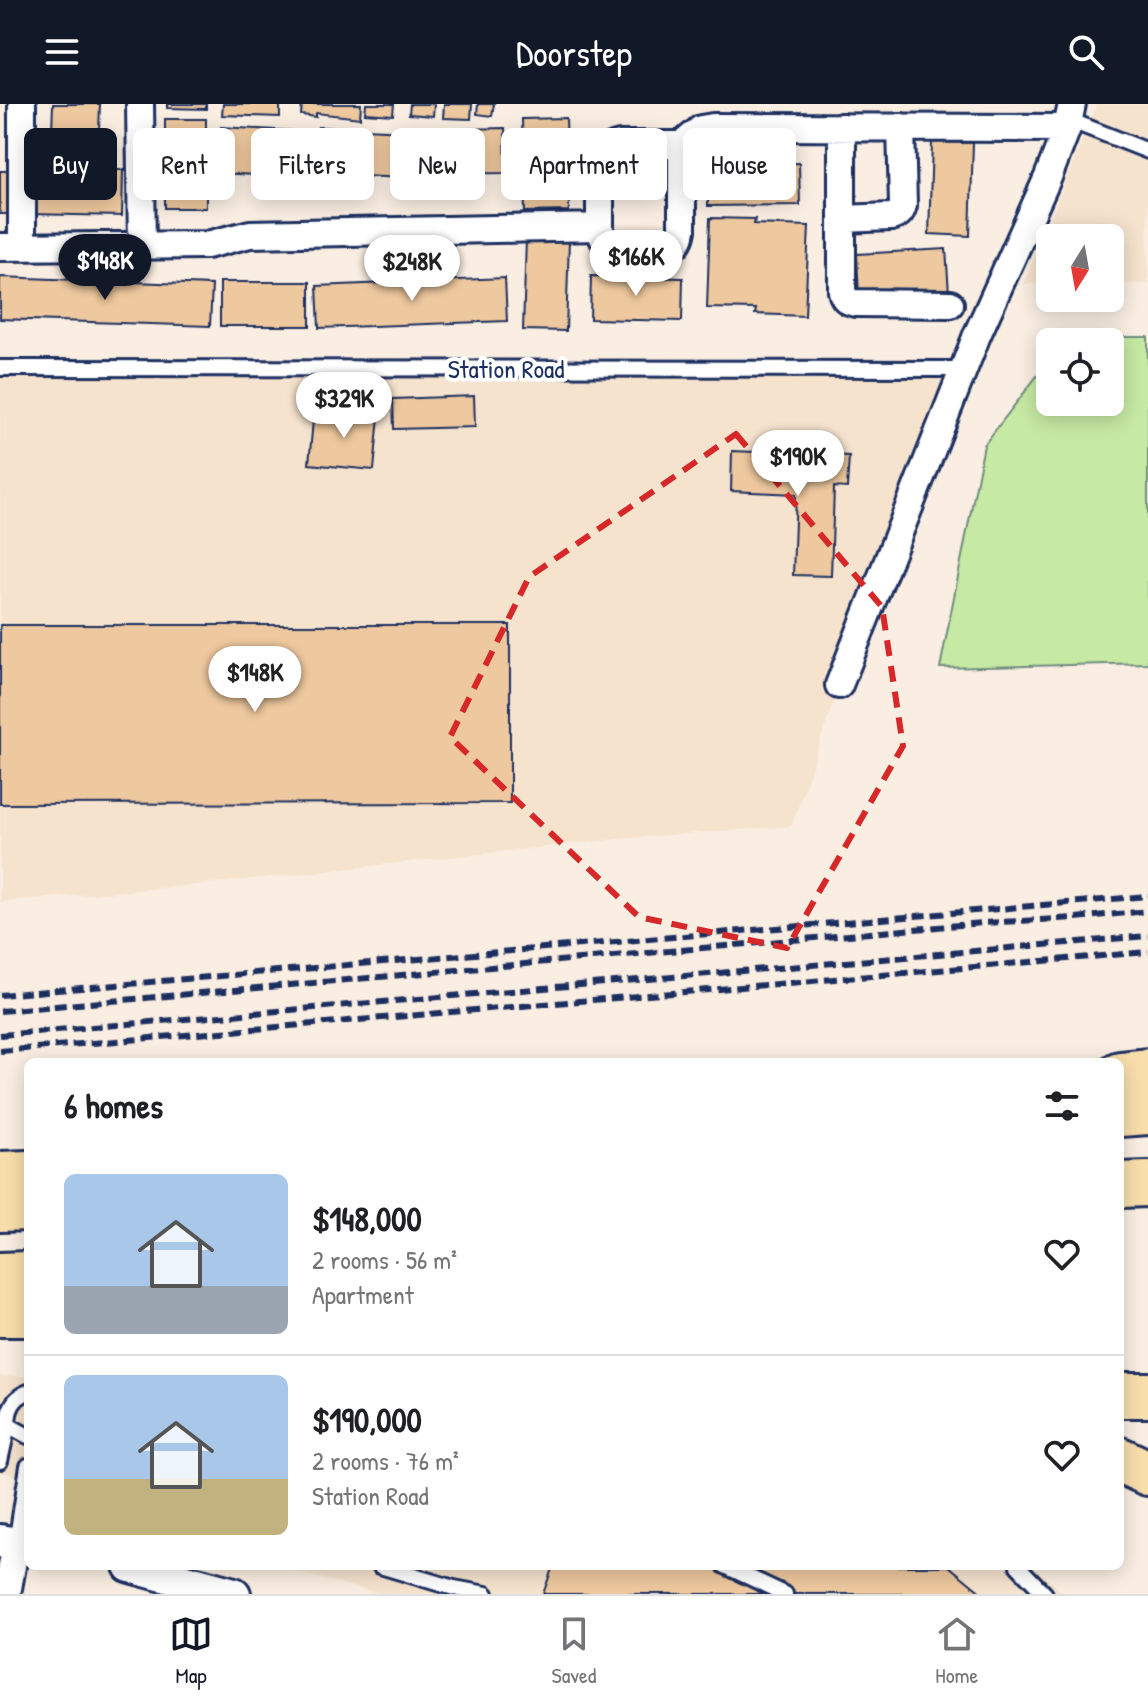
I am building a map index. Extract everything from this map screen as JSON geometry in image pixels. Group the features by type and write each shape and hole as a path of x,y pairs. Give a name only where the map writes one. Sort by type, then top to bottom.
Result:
{"highway":[{"path":"1124,1074 1148,1071"},
{"path":"1124,1114 1148,1112"},
{"path":"0,1174 24,1173"},
{"path":"1124,1185 1148,1184"},
{"path":"0,1209 24,1208"},
{"path":"0,1275 24,1274"},
{"path":"0,1314 24,1314"},
{"path":"1124,1395 1148,1395"},
{"path":"1124,1462 1148,1473"}],"street":[{"path":"22,104 11,246 207,245 250,234 600,227"},
{"path":"140,104 142,246"},
{"path":"682,145 680,239 673,247 663,249 620,249 610,246 603,239 600,227 600,164 603,154 610,147 682,145 701,129 713,127 901,127 1070,117 1048,177 977,335 839,685"},
{"path":"842,127 844,297 855,303 950,304"},
{"path":"843,219 891,217 901,211 901,127"},
{"path":"7,1594 15,1544"},
{"path":"145,1570 234,1594"}],"lane":[{"path":"1070,117 1148,151"},
{"name":"Station Road","path":"0,368 964,369"},
{"path":"0,1461 5,1414 19,1395 24,1393"},
{"path":"5,1414 24,1432"},
{"path":"15,1544 24,1490"},
{"path":"393,1570 486,1594"},
{"path":"734,1570 785,1594"},
{"path":"1022,1570 1045,1594"}],"highlighted area":[{"path":"736,434 882,607 903,746 787,948 639,917 450,737 529,577"}],"shaded area":[{"path":"1097,104 1148,104 1148,284 1124,284 1124,224 1048,224"},
{"path":"1036,252 1036,284 1023,284"},
{"path":"0,368 964,369 839,685 792,826 619,839 196,885 0,902"},
{"path":"0,1376 24,1376 24,1477 0,1472"},
{"path":"290,1570 1038,1570 1065,1594 380,1594"}],"green space":[{"path":"1124,337 1148,337 1148,663 940,668 984,445 1036,377 1036,416 1124,416"}],"building":[{"path":"53,104 100,104 99,128 52,128"},
{"path":"167,104 206,104 206,109 167,108"},
{"path":"223,104 280,104 280,117 222,115"},
{"path":"302,104 361,104 360,118 316,113 316,117 301,115"},
{"path":"366,104 394,104 393,115 365,113"},
{"path":"410,104 434,104 433,116 409,114"},
{"path":"444,104 472,104 471,119 443,118"},
{"path":"478,104 494,104 492,116 477,114"},
{"path":"566,118 566,128 522,128 522,119"},
{"path":"165,119 206,119 206,128 165,128"},
{"path":"221,127 251,129 251,175 235,174 235,128"},
{"path":"485,128 501,128 501,173 485,173"},
{"path":"374,129 390,130 390,177 374,177"},
{"path":"932,142 973,143 970,236 929,234"},
{"path":"796,163 799,163 800,205 708,206 708,200 796,200"},
{"path":"117,170 123,170 122,216 29,214 29,200 117,200"},
{"path":"0,171 12,171 12,214 0,214"},
{"path":"165,200 206,200 206,208 165,208"},
{"path":"525,200 569,200 569,211 525,212"},
{"path":"710,218 755,219 754,224 809,226 805,316 755,314 756,309 707,308"},
{"path":"526,239 569,240 566,331 523,330"},
{"path":"946,249 949,293 859,298 857,254"},
{"path":"591,276 683,278 682,321 590,319"},
{"path":"0,277 212,285 210,326 0,319"},
{"path":"505,278 507,321 319,328 317,286"},
{"path":"220,282 310,282 310,326 220,326"},
{"path":"474,396 475,427 394,429 393,399"},
{"path":"314,409 379,416 374,470 309,464"},
{"path":"732,451 849,456 847,488 834,487 831,576 793,575 796,494 731,491"},
{"path":"0,625 510,625 510,803 0,804"},
{"path":"552,1570 954,1570 983,1594 543,1594"}],"railway":[{"path":"0,995 1148,896"},
{"path":"0,1011 982,923 1148,911"},
{"path":"0,1035 1148,936"},
{"path":"0,1051 1148,952"}]}
